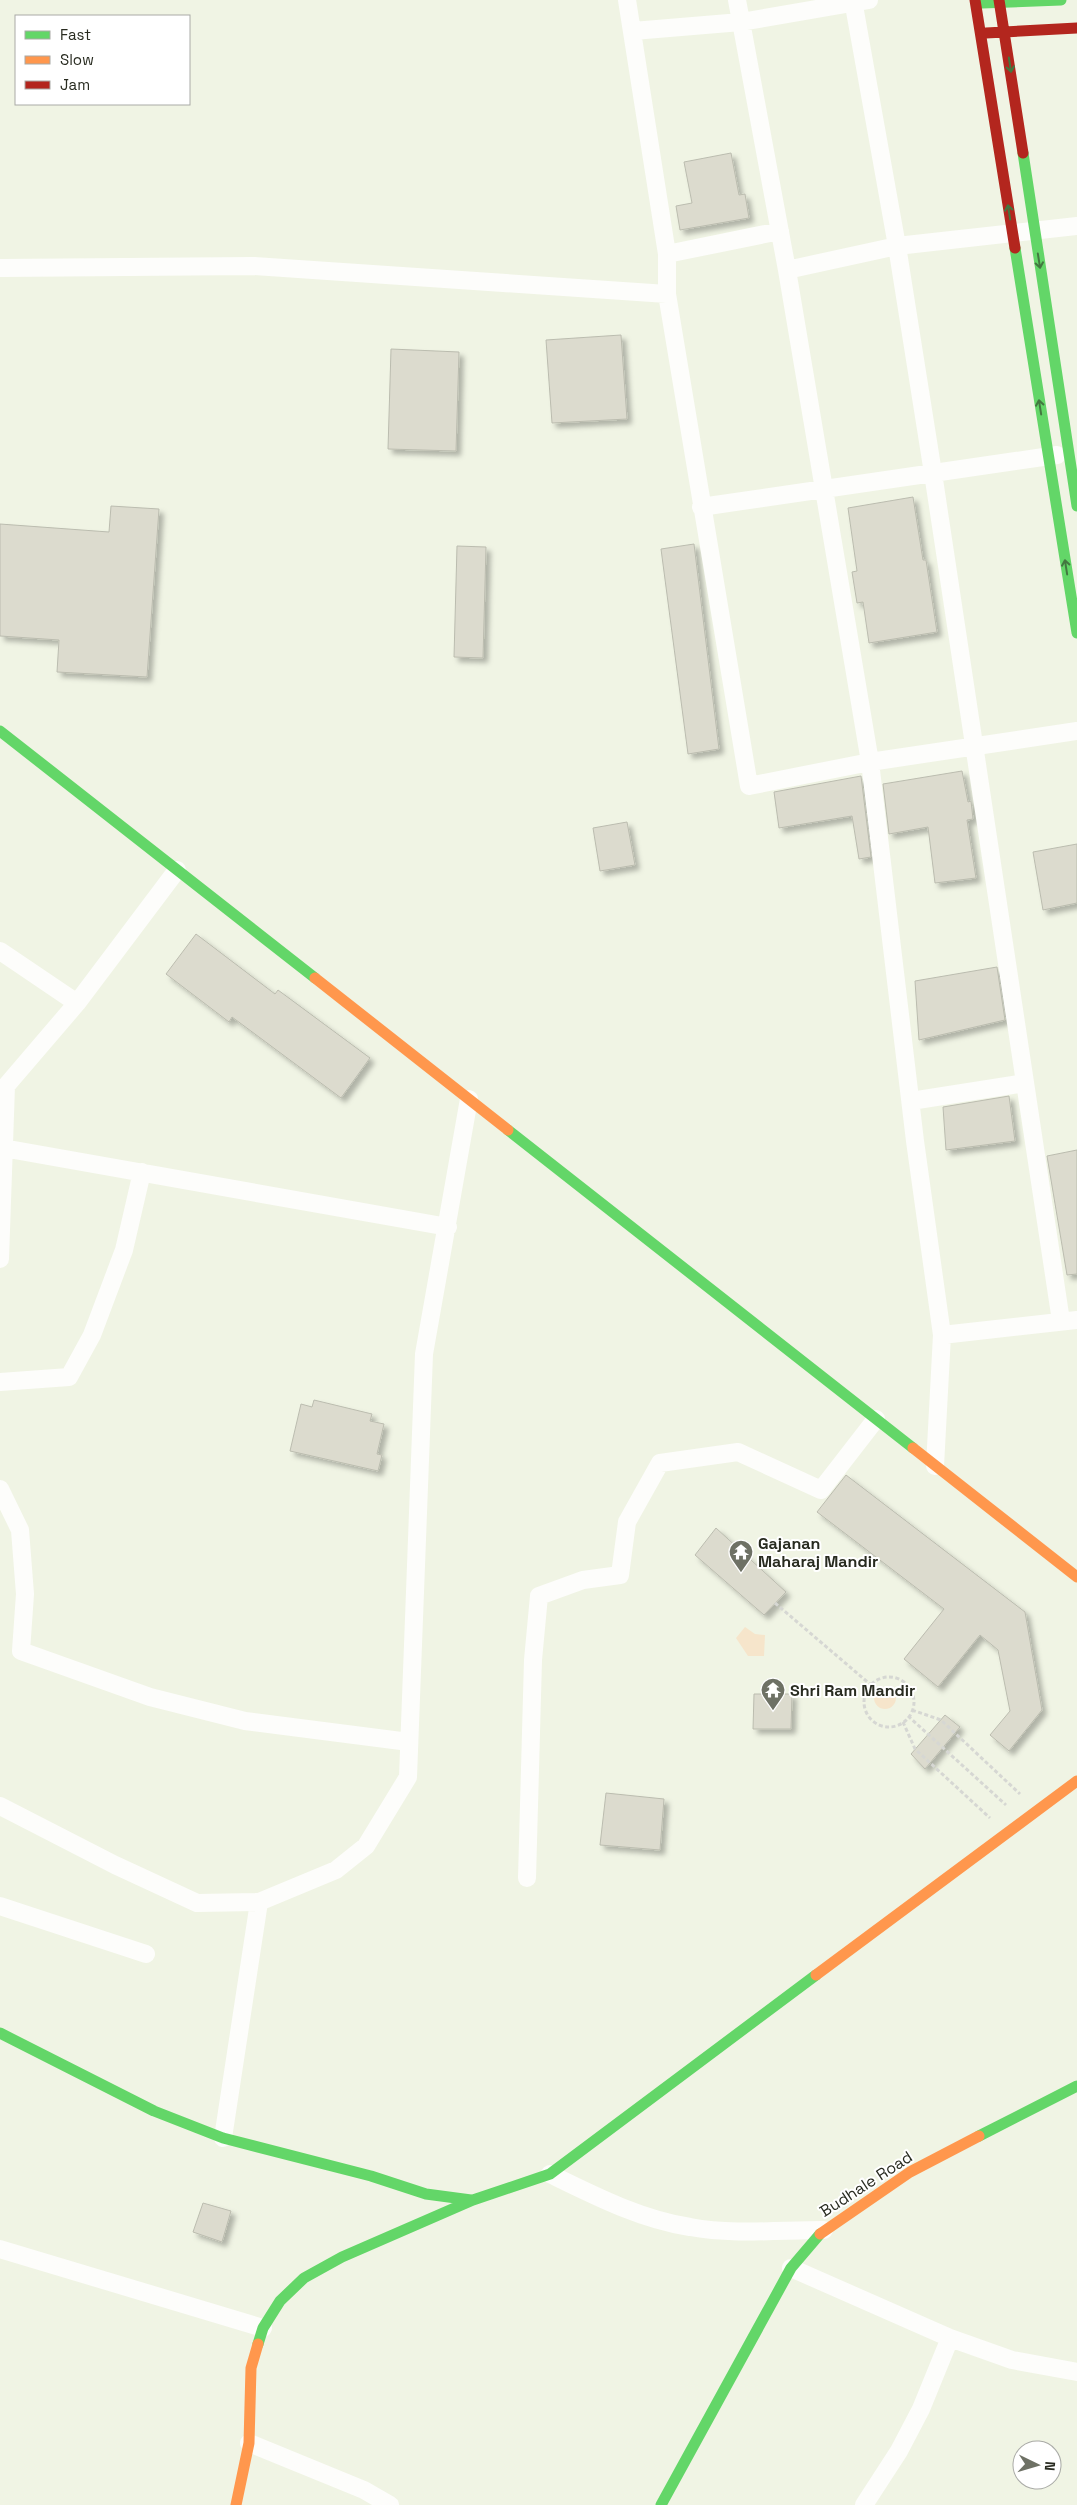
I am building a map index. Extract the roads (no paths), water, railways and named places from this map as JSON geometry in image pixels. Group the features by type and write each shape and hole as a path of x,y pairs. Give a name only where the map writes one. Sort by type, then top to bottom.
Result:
{"main road":[{"path":"1061,0 971,1 980,34 1077,633"},
{"path":"999,1 1073,453 1077,506"},
{"path":"980,34 1004,31 1077,28"},
{"path":"0,731 1077,1577"},
{"path":"236,2505 249,2443 251,2368 263,2328 280,2301 304,2278 342,2257 473,2200 550,2174 1077,1780"},
{"path":"0,2033 154,2111 223,2138 371,2176 426,2194 473,2200"},
{"name":"Budhale Road","path":"661,2505 791,2268 824,2230 910,2172 1077,2086"}],"street":[{"path":"627,0 667,254 668,294 701,507 749,786 870,762 1077,731"},
{"path":"738,0 787,270 870,762 911,1101 942,1335 935,1466"},
{"path":"633,31 741,22 859,1 933,473 1025,1083 1069,1320 942,1335"},
{"path":"787,270 897,246 1077,226"},
{"path":"667,254 780,230"},
{"path":"0,268 254,266 668,294"},
{"path":"701,507 1073,453"},
{"path":"0,1259 6,1086 77,1003 176,870"},
{"path":"0,951 77,1003"},
{"path":"911,1101 1025,1083"},
{"path":"0,1806 115,1865 197,1903 259,1902 336,1870 366,1846 408,1777 424,1354 448,1228 469,1099"},
{"path":"3,1148 448,1228"},
{"path":"0,1382 69,1377 92,1335 124,1250 142,1172"},
{"path":"527,1878 533,1660 539,1596 584,1580 620,1575 627,1522 660,1463 738,1452 821,1490 876,1419"},
{"path":"0,1489 20,1530 25,1594 21,1651 150,1697 245,1720 409,1742"},
{"path":"223,2138 259,1902"},
{"path":"0,1906 146,1954"},
{"path":"550,2174 614,2205 690,2227 731,2230 824,2230"},
{"path":"0,2249 263,2328"},
{"path":"791,2268 950,2338 1012,2360 1077,2372"},
{"path":"864,2505 899,2451 921,2409 950,2338"},
{"path":"249,2443 364,2490 390,2505"}],"place":[{"name":"Gajanan Maharaj Mandir","path":"741,1573"},
{"name":"Shri Ram Mandir","path":"773,1711"}]}
